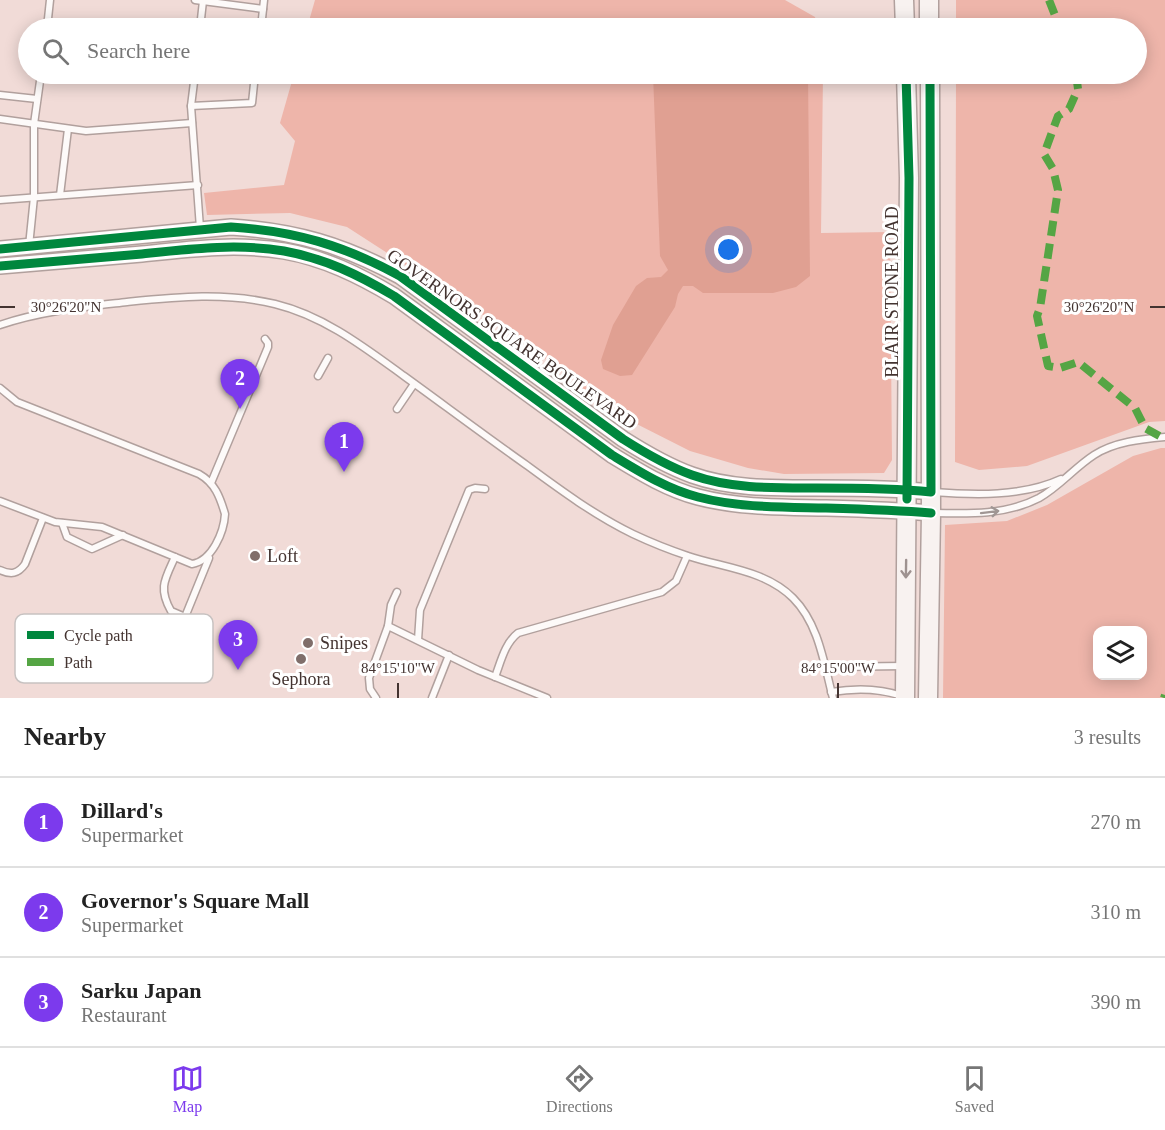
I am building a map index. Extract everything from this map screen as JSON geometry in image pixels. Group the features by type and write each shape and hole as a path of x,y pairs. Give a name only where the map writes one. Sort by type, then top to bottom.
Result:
{"main road":[{"path":"904,0 905,18"},
{"path":"929,0 930,18"},
{"name":"BLAIR STONE ROAD","path":"904,697 909,178 906,84"},
{"path":"928,693 931,513 930,84"},
{"path":"905,666 921,678 928,693"}],"street":[{"name":"GOVERNORS SQUARE BOULEVARD","path":"0,249 231,227 265,229 307,237 366,257 400,276 638,448 658,461 693,476 772,488 931,492"},
{"path":"200,229 201,248"},
{"name":"GOVERNORS SQUARE BOULEVARD","path":"0,266 201,248 244,247 285,251 324,261 358,274 394,296 626,464 673,489 725,502 783,507 931,513"},
{"path":"626,464 638,448"}],"lane":[{"path":"48,18 50,0"},
{"path":"195,0 263,9"},
{"path":"262,18 264,0"},
{"path":"201,18 203,1"},
{"path":"29,247 34,197 34,124 39,84"},
{"path":"194,84 191,106 200,229"},
{"path":"191,106 252,103 254,84"},
{"path":"0,94 37,99"},
{"path":"0,120 86,131 192,123"},
{"path":"60,195 68,129"},
{"path":"0,200 198,185"},
{"path":"0,325 68,309 194,296 227,296 277,305 326,323 576,501 633,534 687,556 759,576 776,584 794,598 804,611 817,636 832,695 870,689 886,690 904,697"},
{"path":"211,483 268,346 265,339"},
{"path":"318,376 328,358"},
{"path":"397,409 414,384"},
{"path":"0,388 17,402 199,474 211,483 221,500 225,514 186,614"},
{"name":"GOVERNORS SQUARE BOULEVARD","path":"931,513 978,514 1020,506 1052,490 1094,455 1108,448 1124,442 1165,437"},
{"name":"GOVERNORS SQUARE BOULEVARD","path":"931,492 977,494 1018,490 1052,483 1070,475"},
{"path":"418,640 420,609 469,490 485,489"},
{"path":"0,501 62,523 102,527 192,564 203,561 211,554"},
{"path":"0,570 10,574 21,570 26,564 43,518"},
{"path":"62,523 67,537 92,549 124,535"},
{"path":"495,677 505,651 518,633 662,592 676,581 687,556"},
{"path":"175,557 163,585 171,611 178,614"},
{"path":"376,698 370,689 369,678 388,626 391,604 397,592"},
{"path":"388,626 495,677 547,698"},
{"path":"432,698 449,655"},
{"path":"825,667 905,666"}],"shaded area":[{"path":"315,0 785,0 815,18 310,18"},
{"path":"956,0 1165,0 1165,421 1149,422 1027,466 979,470 955,462 956,84 1147,84 1147,18 956,18"},
{"path":"291,84 823,84 821,233 890,232 892,460 884,473 784,474 748,468 690,451 611,411 522,340 347,227 290,213 207,215 204,193 284,185 295,141 280,123"},
{"path":"653,84 808,84 810,276 796,287 773,293 703,293 693,286 683,286 678,294 675,307 632,375 620,376 603,369 601,360 613,325 636,286 647,278 661,277 668,270 660,256"},
{"path":"1165,448 1165,698 943,698 945,525 1007,521 1047,505 1133,456"}],"marked path":[{"path":"1049,0 1056,18"},
{"path":"1077,84 1078,89 1069,109 1058,116 1044,154 1053,169 1058,190 1037,316 1048,366 1060,368 1078,362 1135,408 1145,428 1165,439"}],"cycle path":[{"path":"906,84 909,178 907,499"},
{"path":"0,249 231,227 276,232 318,241 359,256 400,276 623,439 656,459 683,471 707,480 753,487 874,488 931,492 930,84"},
{"path":"0,266 213,248 249,247 299,254 341,268 394,296 612,455 675,489 714,501 746,505 931,513"}],"place":[{"name":"Governor's Square Mall","path":"240,409"},
{"name":"Dillard's","path":"344,472"},
{"name":"Loft","path":"255,556"},
{"name":"Snipes","path":"308,643"},
{"name":"Sephora","path":"301,659"},
{"name":"Sarku Japan","path":"238,670"}]}
